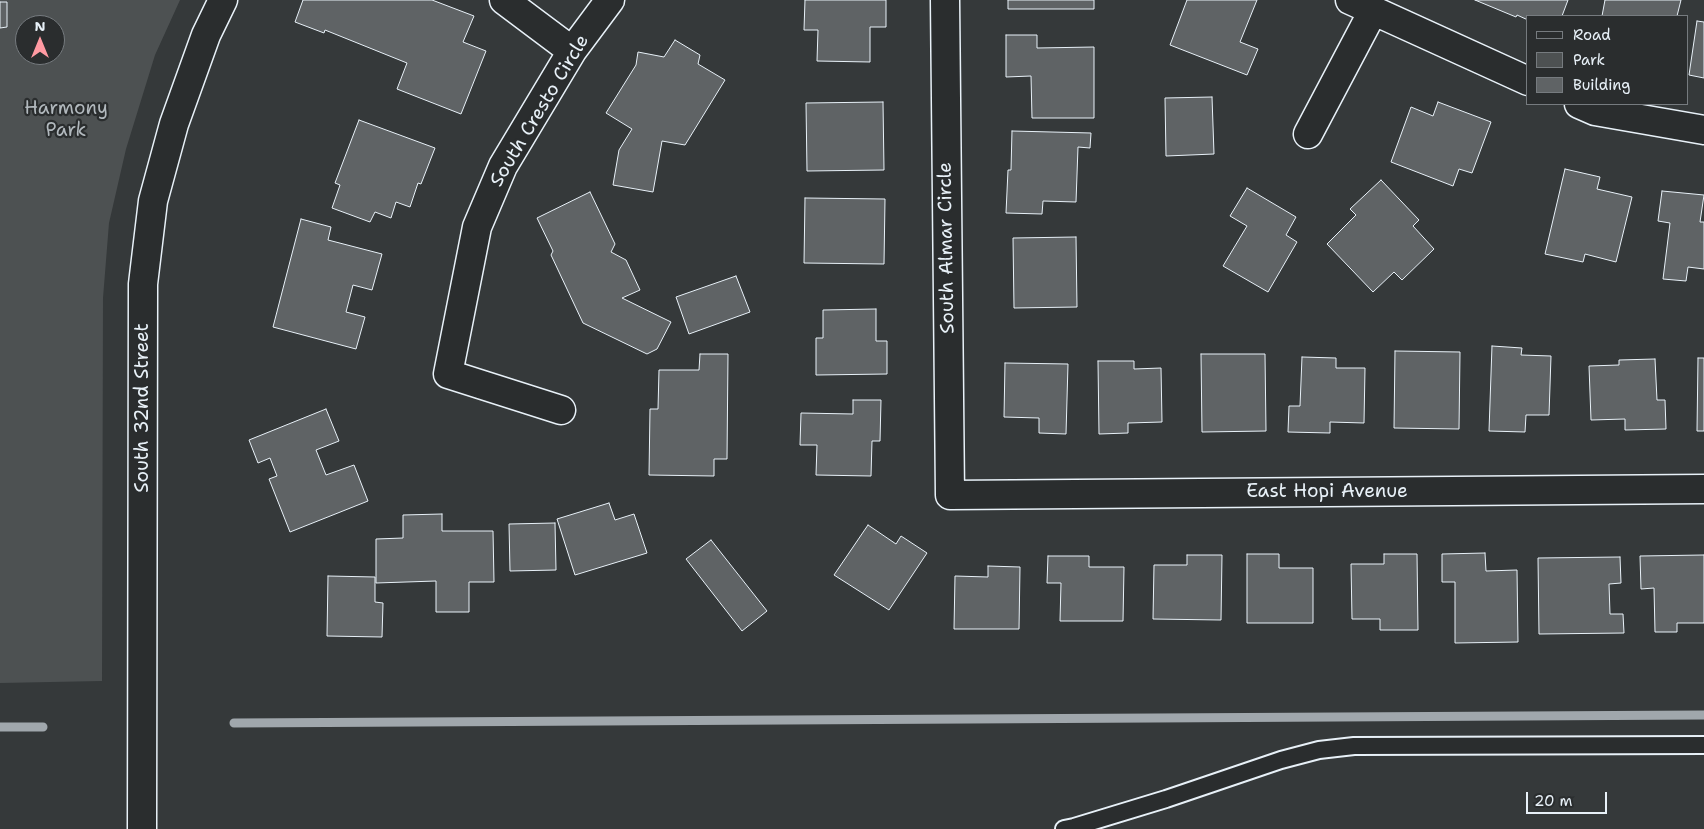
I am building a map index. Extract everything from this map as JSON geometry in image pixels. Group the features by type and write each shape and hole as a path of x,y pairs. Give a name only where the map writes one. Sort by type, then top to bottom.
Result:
{"street":[{"name":"South 32nd Street","path":"142,829 143,284 153,201 174,124 206,35 223,0"},
{"path":"504,0 572,51"},
{"name":"South Cresto Circle","path":"561,410 448,374 477,227 503,166 572,51 610,0"},
{"name":"South Almar Circle","path":"945,0 950,495"},
{"path":"1308,134 1362,6 1526,80"},
{"path":"1582,105 1595,111 1704,130"},
{"name":"East Hopi Avenue","path":"950,495 1704,489"}],"lane":[{"path":"1064,829 1166,799 1281,760 1319,750 1354,746 1704,745"}],"green space":[{"name":"Harmony Park","path":"0,0 180,0 155,55 126,149 109,223 103,298 102,681 0,683"}],"building":[{"path":"303,0 432,0 474,16 463,42 486,51 461,114 397,89 407,63 325,30 324,33 295,22"},
{"path":"805,0 886,0 886,27 870,27 870,62 817,61 818,30 804,30"},
{"path":"1008,0 1094,0 1094,9 1008,9"},
{"path":"1187,0 1257,0 1240,42 1258,49 1247,75 1170,45"},
{"path":"1475,0 1568,0 1562,15 1526,15 1526,19 1517,15 1516,17"},
{"path":"1605,0 1681,0 1677,15 1602,15"},
{"path":"0,2 7,2 7,27 0,28"},
{"path":"1697,21 1704,22 1704,78 1689,75"},
{"path":"1006,35 1037,35 1037,48 1094,47 1094,118 1032,118 1031,76 1006,77"},
{"path":"675,40 700,55 698,64 725,80 685,145 662,141 653,192 613,185 619,150 632,129 606,113 636,65 638,52 664,57"},
{"path":"1212,97 1214,154 1166,156 1165,98"},
{"path":"883,102 884,170 807,171 806,103"},
{"path":"1438,102 1491,122 1472,173 1459,169 1453,186 1391,162 1411,107 1433,116"},
{"path":"359,120 435,148 421,184 418,183 410,207 396,202 391,218 375,212 370,222 332,208 340,185 335,183"},
{"path":"1012,131 1091,133 1090,148 1078,147 1076,202 1043,201 1042,214 1006,213 1008,170 1011,170"},
{"path":"1565,169 1600,177 1597,189 1632,197 1616,262 1585,254 1583,262 1545,254"},
{"path":"1381,180 1419,220 1413,226 1434,249 1402,280 1394,272 1373,292 1327,244 1356,215 1350,209"},
{"path":"1247,188 1296,217 1286,235 1297,242 1268,292 1223,266 1247,226 1230,216"},
{"path":"1662,191 1704,195 1700,222 1704,222 1704,269 1688,267 1686,281 1663,279 1670,223 1658,221"},
{"path":"590,192 615,244 611,252 626,260 640,290 622,298 671,322 657,349 647,354 583,323 551,255 553,251 537,218"},
{"path":"805,198 885,199 884,264 804,263"},
{"path":"301,219 331,227 328,240 382,254 372,290 353,285 346,312 365,317 356,349 273,327"},
{"path":"1076,237 1077,307 1014,308 1013,238"},
{"path":"736,276 750,312 689,334 676,297"},
{"path":"876,309 876,341 887,341 887,374 816,375 816,338 823,338 823,310"},
{"path":"1492,346 1522,348 1521,355 1551,356 1549,415 1526,415 1525,432 1489,431"},
{"path":"1395,351 1460,352 1459,429 1394,428"},
{"path":"700,354 728,354 727,459 714,459 714,476 649,475 650,409 658,409 659,370 699,370"},
{"path":"1201,354 1265,354 1266,431 1202,432"},
{"path":"1302,357 1336,358 1336,368 1365,368 1364,423 1330,422 1330,433 1288,432 1289,406 1300,406"},
{"path":"1698,358 1704,358 1704,431 1697,431"},
{"path":"1655,359 1657,400 1665,400 1666,429 1625,430 1625,419 1591,420 1589,366 1619,365 1619,360"},
{"path":"1098,361 1134,361 1134,369 1161,368 1162,422 1128,423 1128,433 1099,434"},
{"path":"1005,363 1068,364 1066,434 1039,433 1039,418 1004,417"},
{"path":"853,400 881,400 880,441 872,441 871,476 816,475 817,445 800,445 801,413 853,414"},
{"path":"326,409 339,441 316,450 326,475 354,465 368,501 290,532 269,479 277,476 270,458 258,463 249,440"},
{"path":"609,503 615,520 634,514 647,553 575,575 557,519"},
{"path":"442,514 442,531 493,531 494,582 469,582 469,612 436,612 436,581 376,583 376,539 403,538 403,515"},
{"path":"555,523 556,570 510,571 509,524"},
{"path":"868,525 896,544 901,536 927,553 889,610 834,575"},
{"path":"711,540 767,611 742,631 686,559"},
{"path":"1485,553 1486,571 1517,570 1518,642 1455,643 1455,582 1442,582 1442,554"},
{"path":"1247,554 1279,554 1279,568 1313,568 1313,623 1247,623"},
{"path":"1384,554 1417,554 1418,630 1380,630 1380,619 1352,619 1351,564 1384,564"},
{"path":"1187,555 1222,555 1221,620 1153,619 1154,565 1187,565"},
{"path":"1704,555 1704,623 1677,623 1677,632 1655,632 1654,588 1641,589 1640,556"},
{"path":"1048,556 1089,556 1089,567 1124,567 1123,621 1060,621 1061,583 1047,583"},
{"path":"1620,557 1621,583 1609,584 1610,614 1623,614 1624,633 1539,634 1538,558"},
{"path":"988,566 1020,567 1019,629 954,629 955,576 988,577"},
{"path":"328,576 375,577 375,602 383,603 382,637 327,636"}],"waterway":[{"path":"234,723 1704,715"},
{"path":"0,727 43,727"}]}
